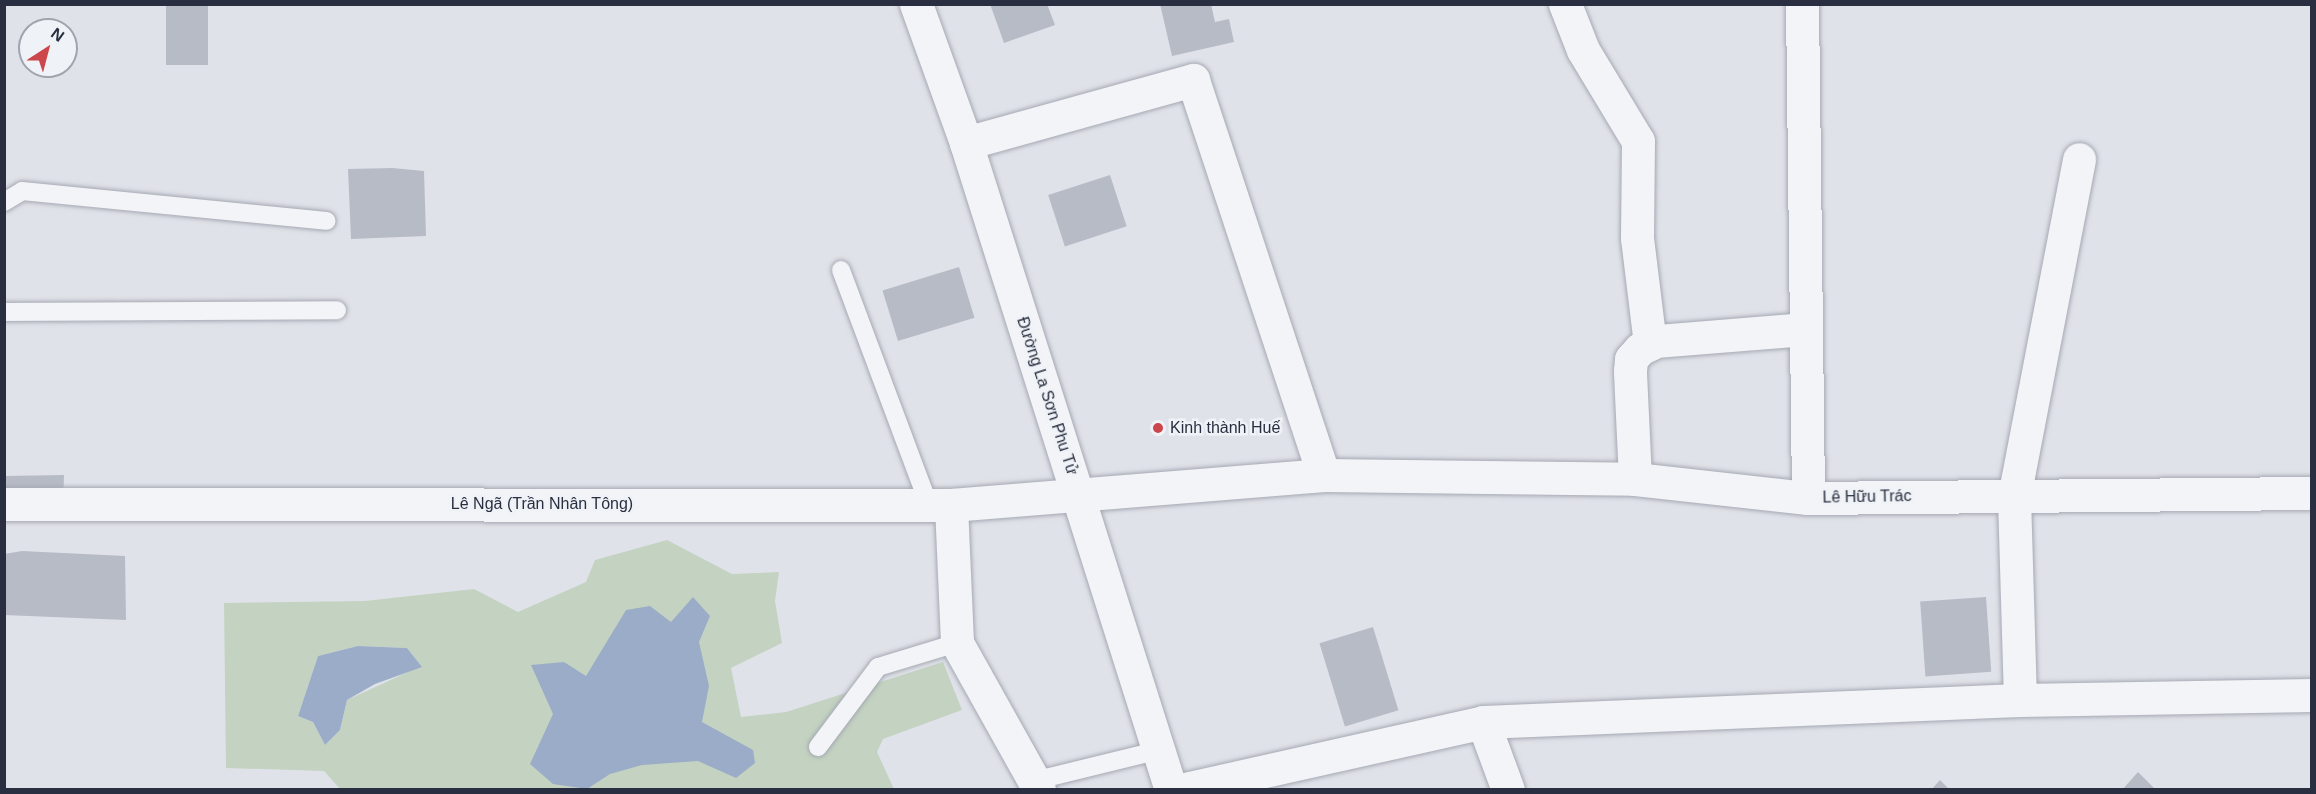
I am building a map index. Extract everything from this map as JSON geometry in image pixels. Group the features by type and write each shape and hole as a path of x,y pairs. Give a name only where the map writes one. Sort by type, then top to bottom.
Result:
{"street":[{"name":"Đường La Sơn Phu Tử","path":"916,4 966,143 1171,789"},
{"path":"1565,4 1583,50 1638,141 1637,238 1650,344"},
{"name":"Lê Hữu Trác","path":"1802,4 1808,498 2312,493"},
{"path":"966,143 1193,80 1324,475"},
{"path":"2020,700 2014,497 2079,159"},
{"path":"1635,479 1630,371 1633,356 1650,344 1805,329"},
{"name":"Lê Ngã (Trần Nhân Tông)","path":"4,504 940,504 1079,496 1324,475 1635,479 1808,498"},
{"path":"940,504 957,643 1038,785"},
{"path":"1180,789 1482,722 2020,700 2312,695"},
{"path":"1482,722 1508,789"}],"lane":[{"path":"4,202 22,191 327,221"},
{"path":"841,270 940,504"},
{"path":"4,312 337,310"},
{"path":"818,747 878,667 957,643"},
{"path":"1038,785 1160,750"}],"green space":[{"path":"667,540 732,574 779,572 775,601 782,643 731,668 741,717 786,712 943,662 962,710 883,739 877,752 894,789 340,789 324,771 226,768 224,603 365,601 474,589 518,612 586,582 595,560","holes":["358,646 407,648 421,666 347,700 340,730 325,745 313,722 298,716 318,656"]}],"water":[{"path":"693,597 710,616 699,642 709,686 702,722 753,750 755,763 736,778 698,761 642,765 610,774 587,789 553,784 530,764 553,714 531,665 564,662 586,676 626,610 650,606 671,622"},
{"path":"358,646 407,648 422,667 375,684 347,700 340,730 325,745 313,722 298,716 318,656"}],"building":[{"path":"166,4 208,4 208,65 166,65"},
{"path":"990,4 1047,4 1055,25 1004,43"},
{"path":"1160,4 1211,4 1215,22 1229,19 1234,42 1172,56"},
{"path":"392,168 424,171 426,236 351,239 348,169"},
{"path":"1110,175 1127,226 1065,246 1048,195"},
{"path":"959,267 974,318 898,341 882,290"},
{"path":"64,475 63,505 4,518 4,476"},
{"path":"22,551 125,556 126,620 4,615 4,554"},
{"path":"1986,597 1991,672 1925,676 1920,602"},
{"path":"1373,627 1398,710 1345,727 1319,643"},
{"path":"2138,772 2156,790 2122,790"},
{"path":"1940,780 1950,790 1931,790"}],"place":[{"name":"Kinh thành Huế","path":"1158,428"}]}
